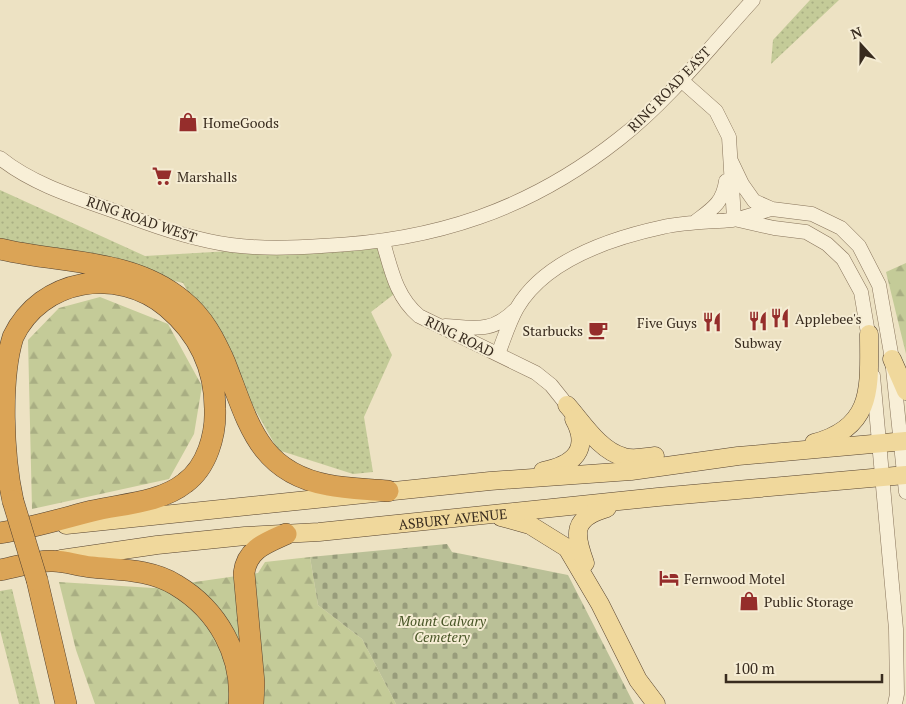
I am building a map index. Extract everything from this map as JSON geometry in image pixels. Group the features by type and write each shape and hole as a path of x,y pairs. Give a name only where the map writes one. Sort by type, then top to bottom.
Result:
{"highway":[{"path":"0,250 131,272 155,281 184,301 205,324 219,350 252,432 263,450 274,461 287,471 307,480 328,485 388,492"},
{"path":"0,534 36,528 62,518 168,493 184,484 200,467 212,438 216,417 212,377 199,344 190,330 166,306 139,291 125,286 110,283 85,283 55,292 37,304 24,319 13,336 7,352 2,386 2,422 13,497"},
{"path":"0,463 13,497 40,589 66,704"},
{"path":"253,704 254,683 244,573 245,564 251,553 259,546 286,534"},
{"path":"52,560 128,570 176,584 212,616 224,632 236,664 239,704"},
{"name":"ASBURY AVENUE","path":"0,570 52,560"},
{"path":"40,589 61,637 81,704"}],"main road":[{"path":"790,451 842,433 856,418 866,400 869,387 869,334"},
{"path":"892,359 906,392"},
{"path":"490,481 558,468 572,460 580,449 582,436 567,406"},
{"path":"567,406 600,442 616,455 634,458 682,454 712,460"},
{"path":"36,528 325,500 490,481 612,472 790,451 904,441"},
{"name":"ASBURY AVENUE","path":"52,560 157,545 494,515 828,481 882,478 905,481"},
{"path":"600,604 577,541 581,521 590,514 631,501"},
{"path":"494,515 530,525 568,548 600,604 638,680 656,704"}],"street":[{"name":"RING ROAD EAST","path":"383,242 467,222 506,207 545,188 582,166 647,116 753,0"},
{"path":"681,80 716,111 729,138 734,219"},
{"name":"RING ROAD WEST","path":"0,158 34,180 152,225 193,238 232,245 287,248 383,242"},
{"path":"731,161 742,184 754,201 772,209 812,214 841,228 859,246 879,285 904,441 905,481"},
{"path":"695,222 721,201 731,161"},
{"path":"437,325 486,328 497,325 518,308 541,280 570,261 615,240 663,227 734,219 772,209"},
{"path":"734,219 774,228 806,232 827,244 843,258 861,292 869,334 901,682 895,704"},
{"name":"RING ROAD","path":"383,242 401,296 409,308 419,316 536,373 551,385 567,406"},
{"path":"498,354 518,308"}],"green space":[{"path":"810,0 839,0 771,64 773,40"},
{"path":"0,190 145,256 387,242 398,291 371,312 392,355 364,417 373,472 353,474 278,450 183,283 0,239"},
{"path":"906,263 906,354 886,272"},
{"path":"100,297 168,324 202,386 194,434 169,479 32,509 28,340 59,308"},
{"name":"Mount Calvary Cemetery","path":"447,544 452,552 568,575 634,704 396,704 362,639 318,605 310,557"},
{"path":"310,557 318,605 362,639 396,704 95,704 76,650 59,582 153,588 258,573 265,562"},
{"path":"12,589 40,704 19,704 0,630 0,591"}],"place":[{"name":"HomeGoods","path":"188,122"},
{"name":"Marshalls","path":"162,176"},
{"name":"Applebee's","path":"780,318"},
{"name":"Subway","path":"758,321"},
{"name":"Five Guys","path":"712,322"},
{"name":"Starbucks","path":"598,330"},
{"name":"Fernwood Motel","path":"669,578"},
{"name":"Public Storage","path":"749,601"}]}
